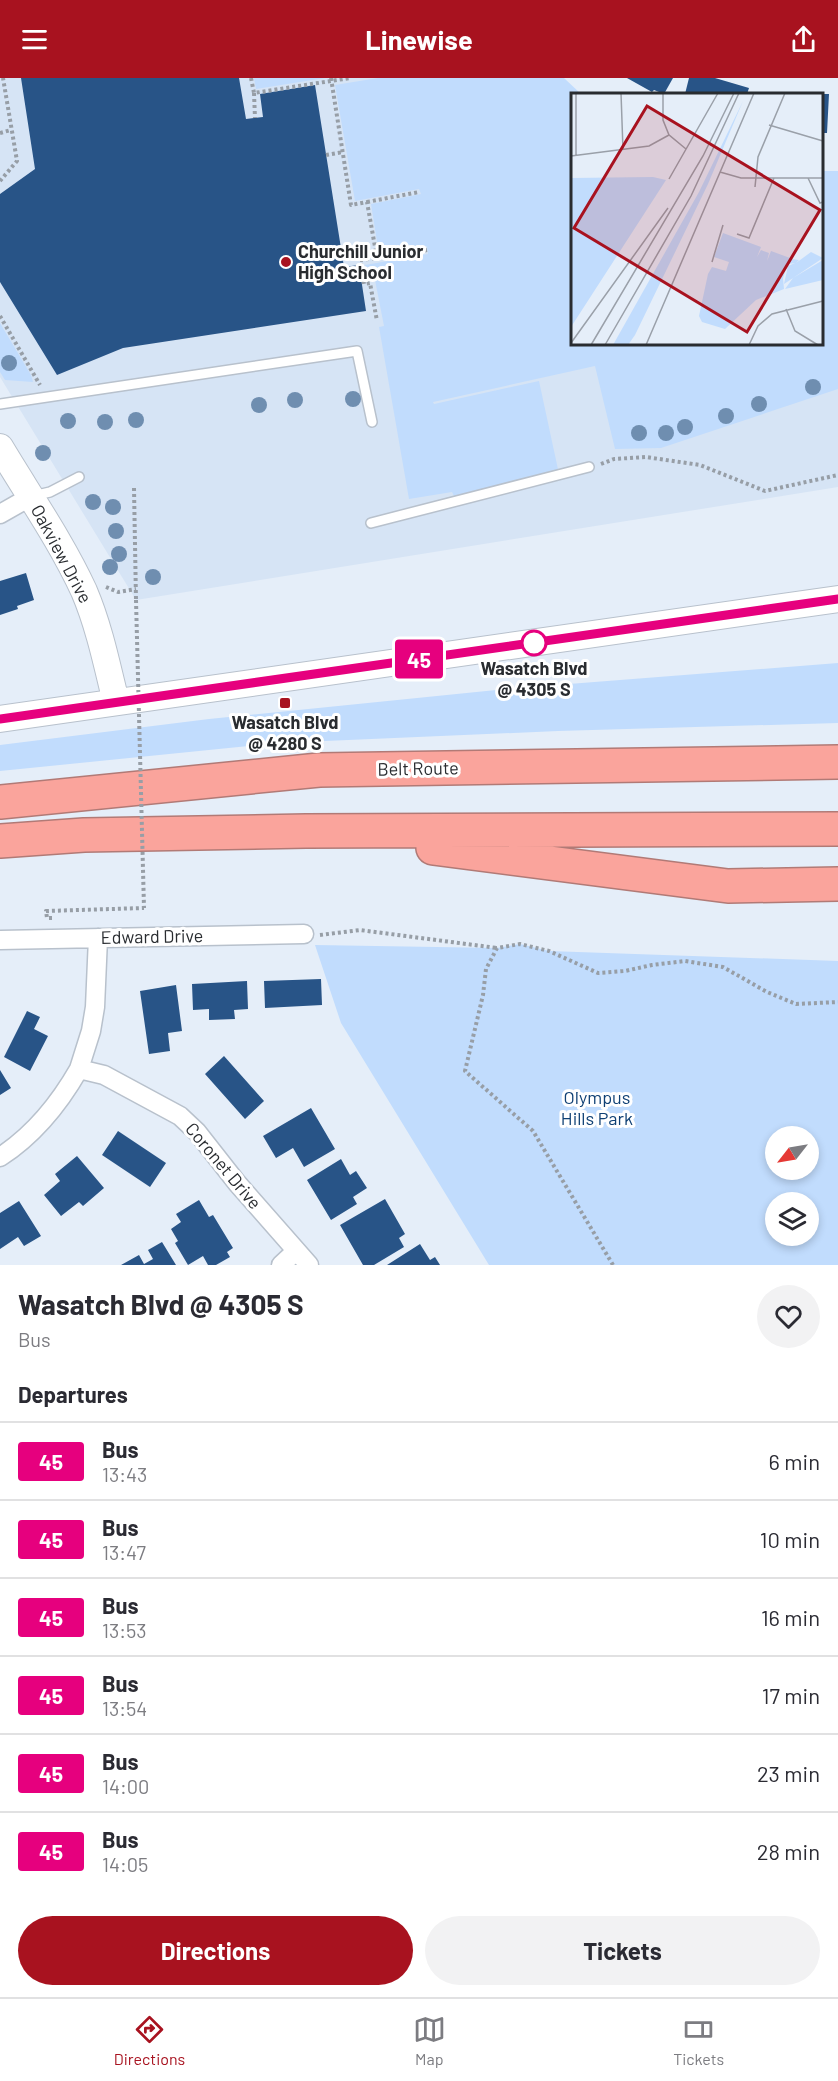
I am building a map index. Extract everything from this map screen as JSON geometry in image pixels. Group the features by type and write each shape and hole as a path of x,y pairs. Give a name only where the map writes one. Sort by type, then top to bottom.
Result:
{"highway":[{"name":"Belt Route","path":"0,802 319,770 838,762"},
{"path":"0,841 84,835 306,831 838,829"},
{"path":"306,831 728,886 838,884"}],"main road":[{"name":"Oakview Drive","path":"0,447 84,590 96,623 116,702"},
{"path":"0,719 838,599"}],"street":[{"path":"0,514 30,497"},
{"name":"Edward Drive","path":"0,940 304,934"},
{"path":"0,1157 39,1125 68,1088 79,1069 91,1031 95,1007 98,938"},
{"name":"Coronet Drive","path":"79,1069 104,1075 156,1101 180,1116 197,1132 237,1183 309,1265"},
{"path":"281,1265 296,1251"}],"lane":[{"path":"0,404 357,351 372,422"},
{"path":"371,523 589,467"},
{"path":"30,497 50,492 79,477"}],"path":[{"path":"0,181 17,161 3,78"},
{"path":"251,78 255,118"},
{"path":"254,93 350,78"},
{"path":"331,80 351,205 418,192"},
{"path":"0,133 11,130"},
{"path":"326,154 343,152"},
{"path":"367,202 377,258"},
{"path":"377,321 370,283 364,284 360,260 427,250"},
{"path":"0,316 40,385"},
{"path":"589,467 614,459 646,457 700,465 765,491 838,475"},
{"path":"58,918 47,918 46,911 144,908 134,488"},
{"path":"106,587 118,592 136,589"},
{"path":"304,934 320,935 360,930 497,948 520,944 549,951 598,973 685,961 723,967 767,992 796,1004 838,1002"},
{"path":"497,948 486,969 483,995 465,1071 533,1131 613,1265"}],"shaded area":[{"name":"Churchill Junior High School","path":"0,78 545,78 571,345 823,345 838,177 838,487 136,600 0,377"}],"green space":[{"path":"254,78 325,78 256,89"},
{"path":"378,78 564,78 580,93 571,93 571,345 823,345 823,171 838,171 838,389 661,448 615,449 595,366 433,402 434,404 539,381 559,474 454,496 452,492 409,499 379,327 384,326 375,280 368,279 365,265 428,254 427,246 379,254 371,204 421,194 419,189 355,201 335,85"},
{"path":"0,323 33,382 5,380 0,372"},
{"path":"838,663 838,723 558,731 279,743 0,771 0,745 209,719 506,689"},
{"name":"Olympus Hills Park","path":"520,944 549,951 838,961 838,1265 489,1265 341,1023 315,945 497,948"}],"building":[{"path":"21,78 239,78 246,119 263,117 260,94 315,85 344,267 359,265 366,311 123,348 57,375 0,282 0,194 35,169"},
{"path":"627,78 673,78 665,93 654,90 652,92"},
{"path":"689,78 715,78 749,88 747,93 685,93"},
{"path":"823,94 829,94 827,133 823,133"},
{"path":"26,573 34,600 0,615 0,581"},
{"path":"321,979 322,1005 265,1008 264,981"},
{"path":"247,981 248,1009 234,1010 235,1019 209,1020 209,1009 193,1010 192,984"},
{"path":"176,985 182,1031 168,1033 170,1051 149,1054 140,991"},
{"path":"27,1011 40,1017 34,1029 48,1036 30,1071 4,1057"},
{"path":"224,1056 264,1101 245,1119 205,1074"},
{"path":"0,1070 11,1088 0,1095"},
{"path":"311,1108 335,1149 304,1167 293,1148 276,1158 263,1136"},
{"path":"118,1131 166,1163 150,1187 102,1155"},
{"path":"77,1156 104,1188 83,1206 79,1202 61,1216 44,1195 60,1181 55,1174"},
{"path":"341,1159 350,1175 356,1171 367,1188 353,1197 357,1204 331,1220 307,1180"},
{"path":"385,1199 405,1234 399,1238 404,1247 374,1265 363,1265 340,1225"},
{"path":"199,1200 209,1217 213,1215 233,1248 227,1252 230,1257 216,1265 208,1265 203,1256 188,1265 175,1243 178,1241 171,1229 181,1222 176,1214"},
{"path":"19,1201 41,1236 24,1246 18,1237 0,1249 0,1213"},
{"path":"162,1242 176,1265 121,1265 139,1255 144,1264 153,1259 148,1250"},
{"path":"420,1244 430,1260 435,1257 440,1265 387,1265"}],"bus line":[{"name":"45","path":"0,719 838,599"}],"place":[{"name":"Churchill Junior High School","path":"286,262"},
{"name":"Wasatch Blvd @ 4305 S","path":"534,643"},
{"name":"Wasatch Blvd @ 4280 S","path":"285,703"}]}
